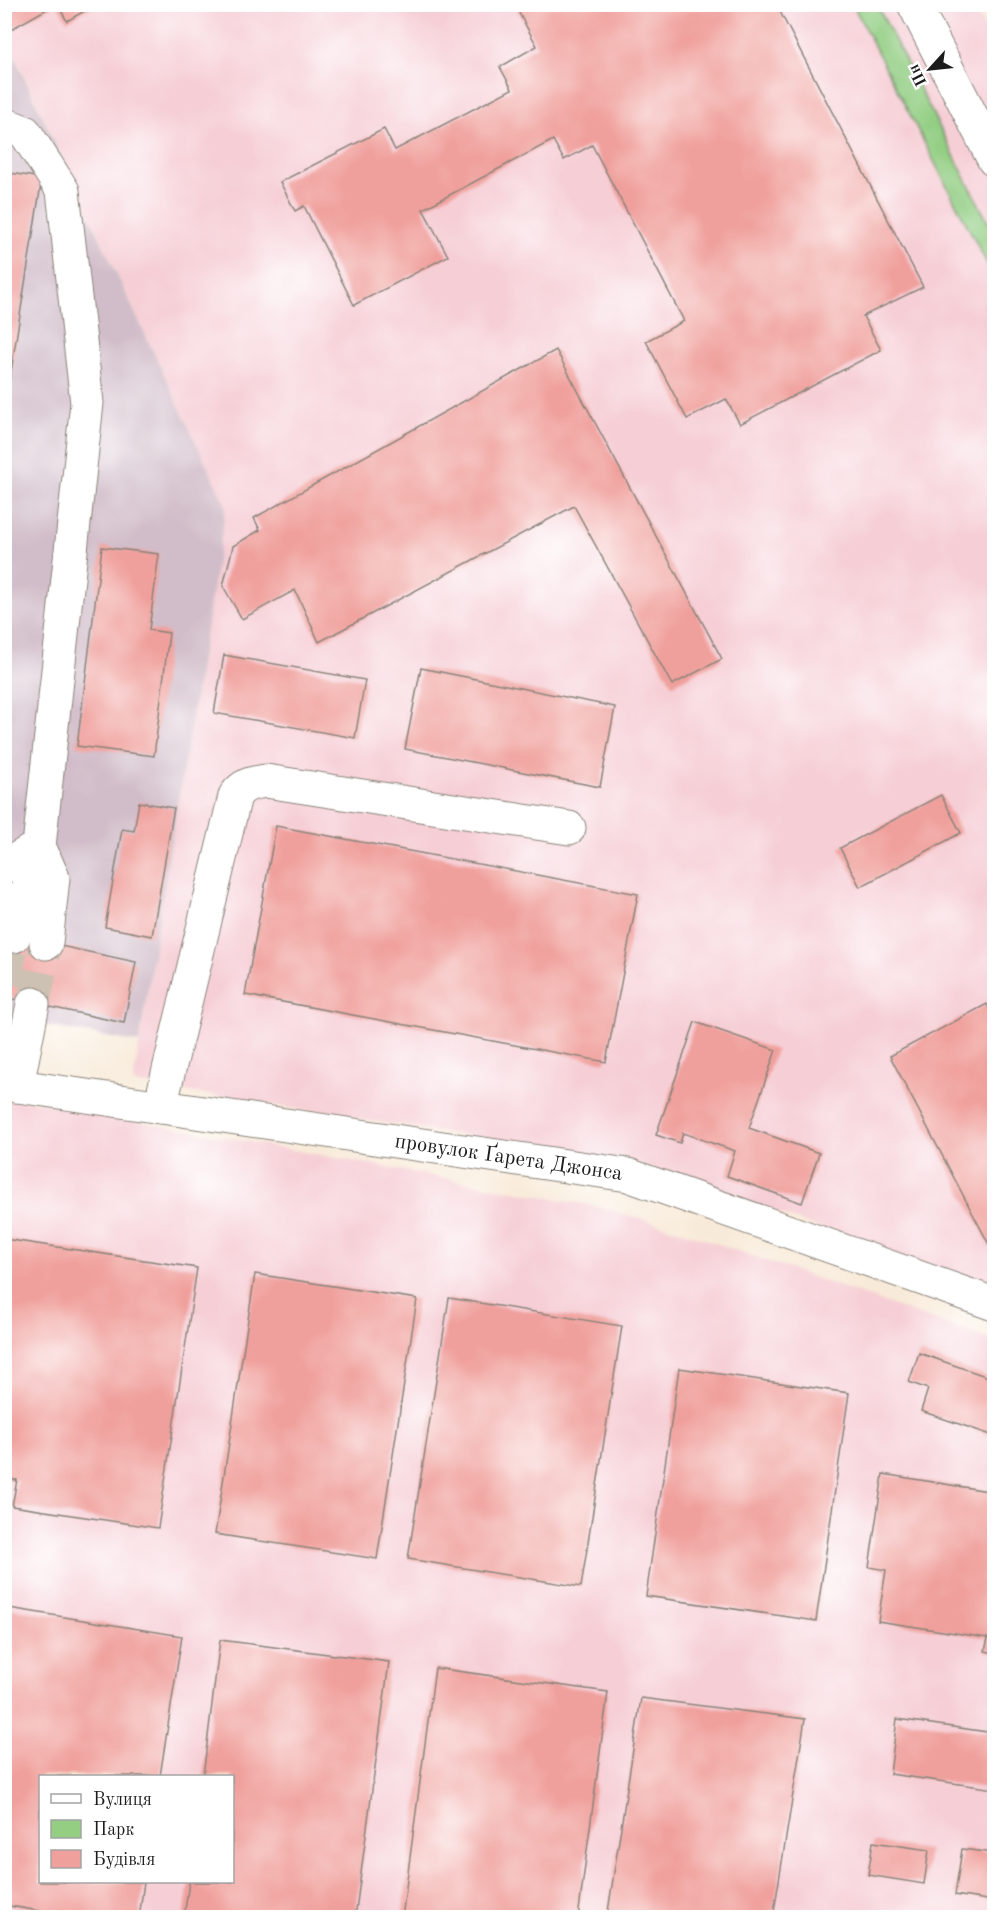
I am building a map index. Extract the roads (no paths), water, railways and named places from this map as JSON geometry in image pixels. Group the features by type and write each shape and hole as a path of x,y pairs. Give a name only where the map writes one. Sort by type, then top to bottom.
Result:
{"street":[{"path":"914,4 994,160"},
{"path":"4,124 25,132 63,190 87,403 39,846 14,936"},
{"path":"160,1107 235,796 241,787 266,781 569,828"},
{"path":"4,867 39,846"},
{"path":"39,846 53,878 46,943"},
{"path":"11,1085 33,1004"},
{"name":"провулок Ґарета Джонса","path":"11,1085 628,1175 994,1304"}],"tunnel":[{"path":"4,983 14,936"},
{"path":"33,1004 46,943"}],"tram line":[{"path":"987,4 994,20"}]}
